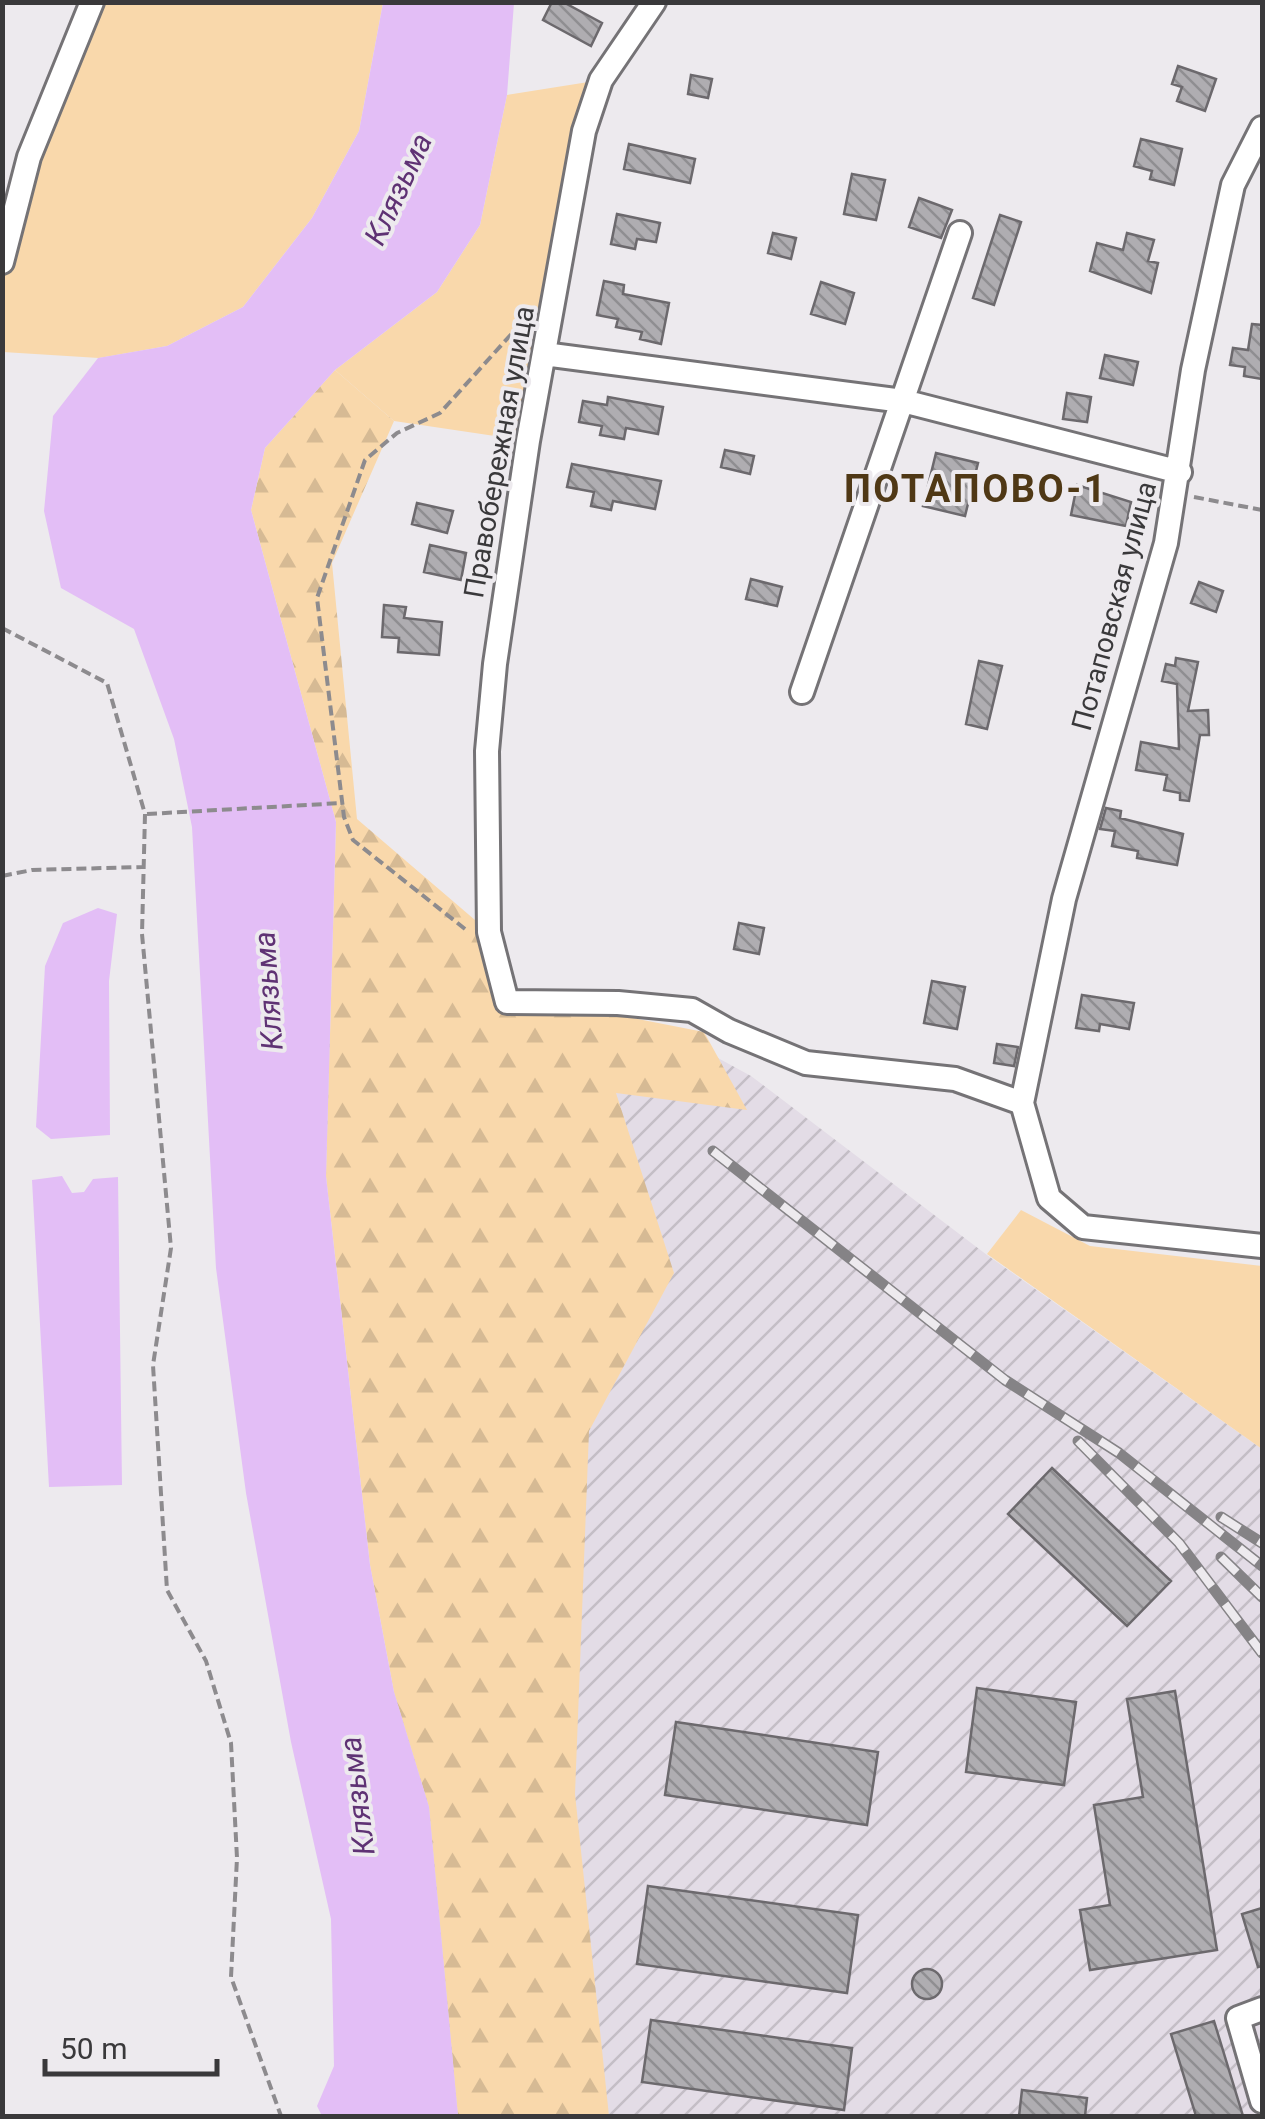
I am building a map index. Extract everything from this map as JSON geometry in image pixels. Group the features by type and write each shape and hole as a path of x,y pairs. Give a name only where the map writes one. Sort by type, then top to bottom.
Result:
{"street":[{"path":"2,262 29,157 92,2"},
{"name":"Правобережная улица","path":"654,2 602,80 584,131 494,664 487,751 491,942 507,1002 618,1003 692,1010 729,1032 806,1062 956,1079 1022,1103"},
{"name":"Потаповская улица","path":"1022,1103 1046,1005 1064,899 1179,483 1193,370 1232,185 1262,128"},
{"path":"802,692 960,233"},
{"path":"544,354 903,401 1179,483"},
{"path":"1022,1103 1050,1198 1083,1227 1262,1246"},
{"path":"1262,2009 1238,2018 1262,2101"}],"path":[{"path":"491,942 353,840 342,804 318,598 365,460 397,432 440,413 496,346 557,288"},
{"path":"1179,483 1262,510"},
{"path":"2,628 107,684 145,814 142,934 170,1248 153,1366 167,1590 206,1661 231,1743 238,1858 232,1977 282,2116"},
{"path":"145,814 342,804"},
{"path":"2,876 32,870 142,867"}],"shaded area":[{"path":"540,1017 661,1027 751,1076 987,1255 1262,1449 1262,2116 458,2116 394,1692 326,1176 329,1038"}],"green space":[{"path":"92,3 383,3 359,131 312,218 243,307 167,346 99,358 3,352 3,262"},
{"path":"601,80 528,441 394,421 335,370 437,292 480,225 507,95"},
{"path":"335,370 394,421 332,563 357,819 489,932 497,1012 602,1012 704,1032 747,1110 616,1093 674,1273 589,1431 575,1794 609,2116 458,2116 429,1807 394,1692 370,1565 326,1176 336,822 251,510 265,448"},
{"path":"1021,1210 1090,1246 1262,1266 1262,1449 987,1254"}],"water":[{"name":"Клязьма","path":"383,3 514,3 507,95 480,225 437,292 335,370 265,448 251,510 336,822 326,1176 370,1565 394,1692 429,1807 458,2116 322,2116 317,2106 334,2066 331,1919 291,1742 246,1493 216,1268 192,827 174,739 134,629 61,588 44,511 53,416 98,358 167,346 243,307 312,218 359,131"},
{"path":"98,908 117,914 109,981 110,1135 51,1139 36,1127 45,966 63,923"},
{"path":"62,1176 72,1193 84,1192 93,1179 118,1177 122,1485 49,1487 32,1180"}],"building":[{"path":"552,2 563,2 602,23 591,46 543,20"},
{"path":"1178,66 1216,79 1205,111 1177,101 1182,87 1172,84"},
{"path":"691,75 712,79 708,98 688,94"},
{"path":"1141,139 1182,149 1174,185 1150,179 1152,171 1134,166"},
{"path":"629,144 695,159 690,183 624,169"},
{"path":"852,174 885,180 876,220 844,214"},
{"path":"919,198 952,210 941,238 909,227"},
{"path":"617,214 660,223 656,242 637,239 635,249 611,244"},
{"path":"1000,215 1021,222 994,305 973,298"},
{"path":"773,233 796,238 791,259 768,253"},
{"path":"1127,233 1154,240 1148,261 1158,263 1151,293 1090,271 1097,243 1123,250"},
{"path":"604,281 624,285 623,294 669,303 661,344 640,339 642,332 616,327 618,319 597,315"},
{"path":"821,282 854,293 845,324 811,314"},
{"path":"1252,324 1262,325 1262,379 1244,376 1245,367 1230,365 1233,348 1248,350"},
{"path":"1105,355 1138,362 1133,385 1100,378"},
{"path":"1067,393 1091,397 1087,422 1063,419"},
{"path":"608,397 663,407 658,434 626,428 624,439 600,435 602,426 579,422 583,401 607,405"},
{"path":"725,450 754,456 750,474 721,467"},
{"path":"936,453 978,463 965,516 923,506"},
{"path":"572,464 661,481 655,509 613,501 611,510 591,506 594,492 567,487"},
{"path":"1077,485 1131,502 1126,526 1071,515"},
{"path":"417,503 453,511 447,533 412,524"},
{"path":"430,545 466,553 461,580 424,572"},
{"path":"751,579 782,587 777,606 746,599"},
{"path":"1199,582 1223,591 1216,612 1191,603"},
{"path":"384,605 406,607 404,618 442,622 439,655 398,652 399,638 382,637"},
{"path":"1176,658 1198,662 1188,711 1208,710 1209,735 1200,735 1189,801 1180,800 1180,793 1164,790 1167,775 1136,770 1141,742 1179,749 1177,684 1162,681 1166,664 1175,666"},
{"path":"979,661 1002,666 987,729 966,724"},
{"path":"1106,808 1121,811 1120,818 1183,834 1177,865 1137,858 1138,851 1112,846 1115,831 1100,829"},
{"path":"739,923 764,928 759,954 734,949"},
{"path":"932,981 965,987 957,1029 924,1023"},
{"path":"1082,995 1134,1003 1129,1029 1100,1024 1099,1031 1076,1028"},
{"path":"997,1044 1018,1047 1014,1066 994,1063"},
{"path":"1052,1468 1171,1581 1127,1626 1008,1514"},
{"path":"977,1688 1076,1702 1064,1785 966,1772"},
{"path":"1175,1691 1217,1950 1090,1970 1080,1910 1110,1905 1094,1805 1143,1797 1127,1699"},
{"path":"676,1722 878,1752 867,1825 665,1795"},
{"path":"648,1886 858,1915 847,1993 637,1964"},
{"path":"1262,1908 1262,1966 1258,1967 1242,1914"},
{"path":"927,1969 941,1978 942,1984 933,1998 927,1999 913,1990 912,1984 921,1970"},
{"path":"651,2020 852,2048 844,2110 642,2082"},
{"path":"1214,2021 1243,2116 1196,2116 1171,2034"},
{"path":"1022,2090 1087,2098 1085,2116 1019,2116"}],"railway":[{"path":"713,1151 1005,1380 1119,1453 1262,1566"},
{"path":"1078,1441 1179,1543 1262,1653"},
{"path":"1221,1517 1262,1543"},
{"path":"1221,1557 1262,1597"}],"district":[{"name":"ПОТАПОВО-1","path":"976,489"}]}
